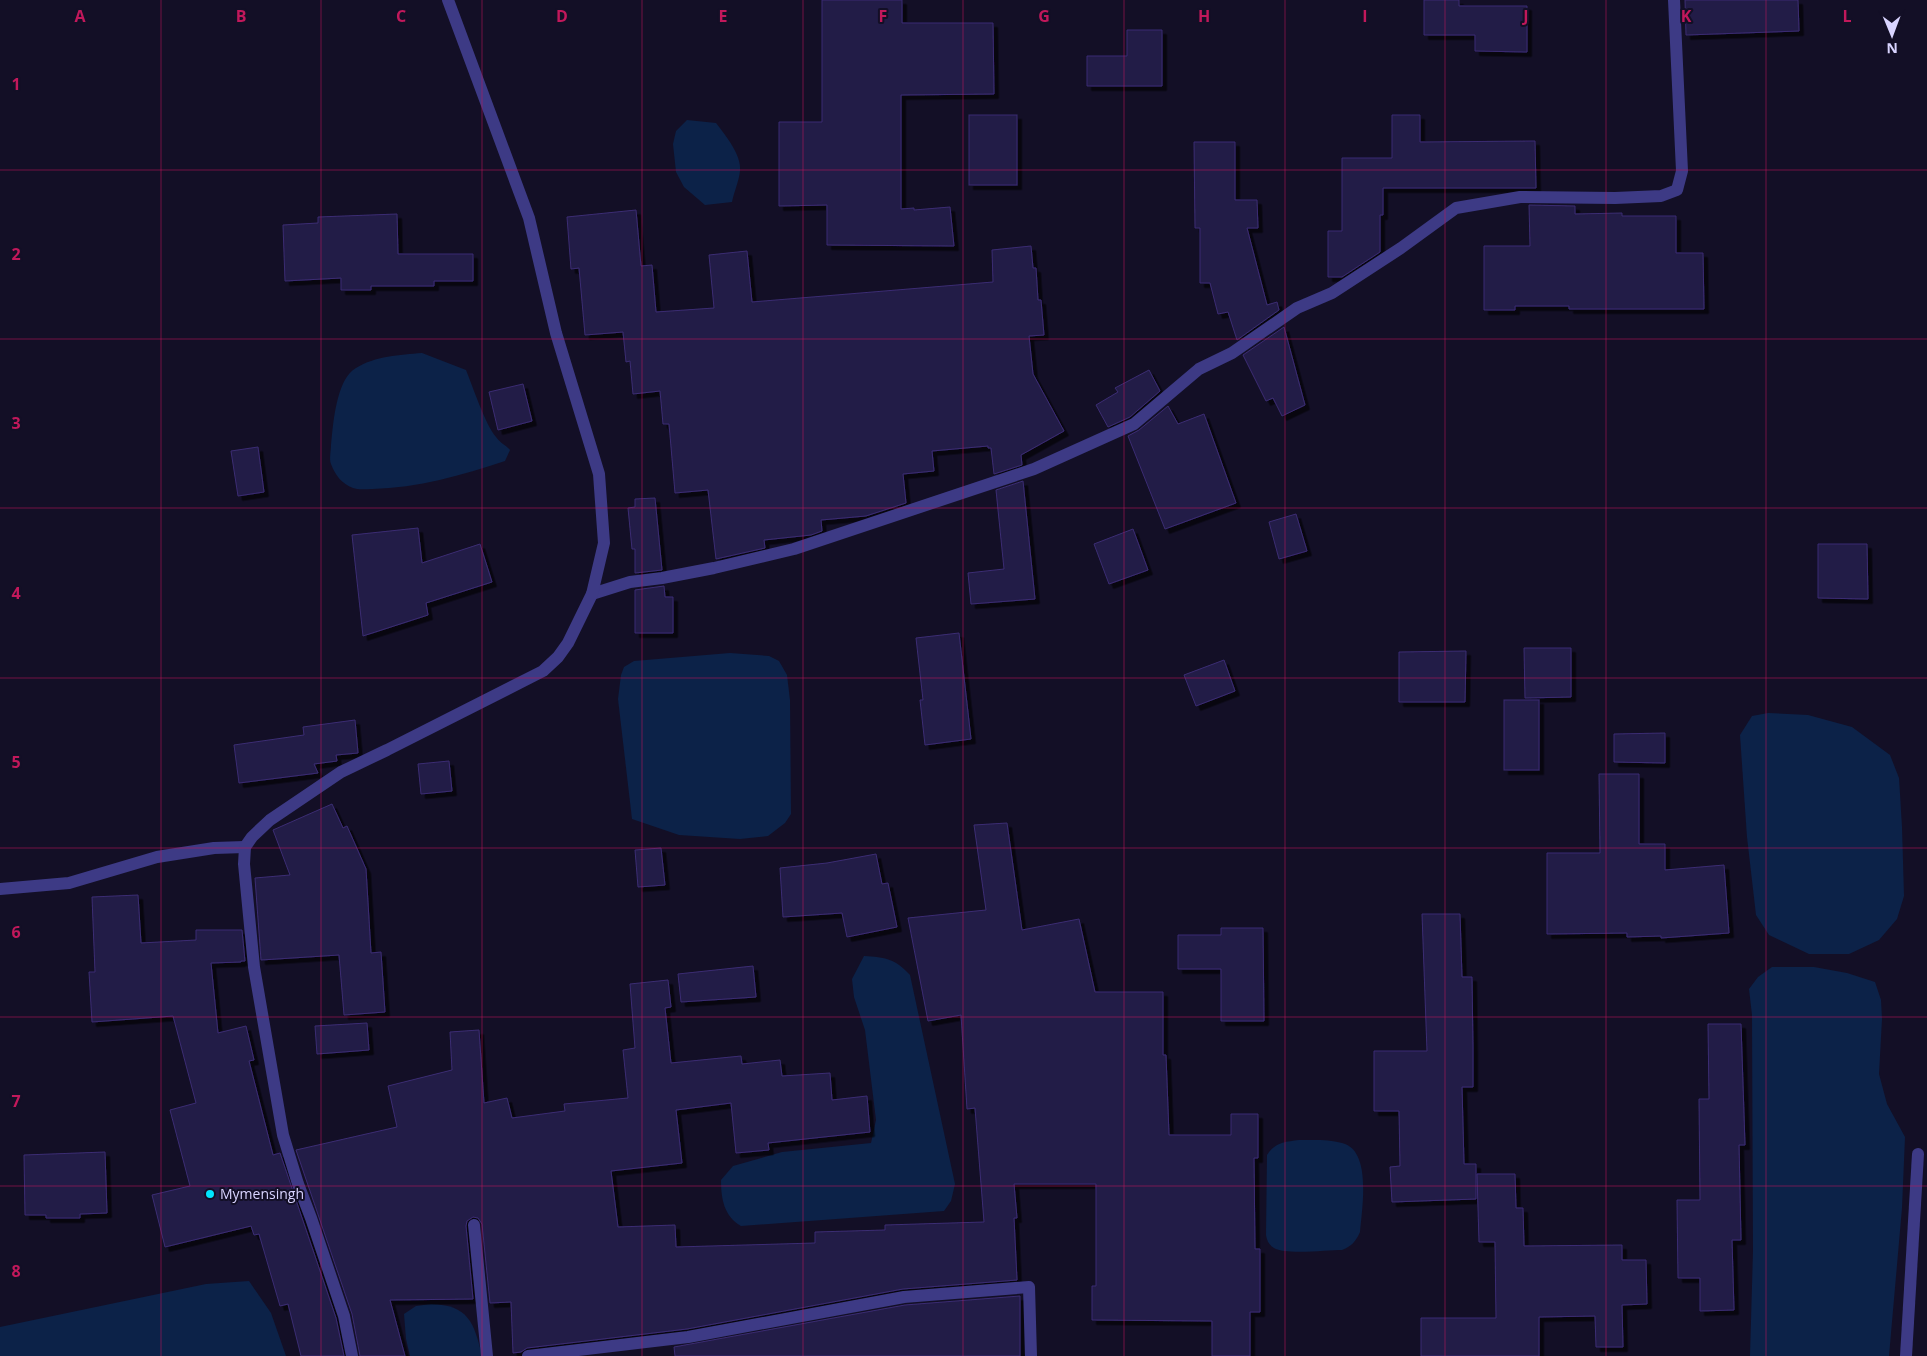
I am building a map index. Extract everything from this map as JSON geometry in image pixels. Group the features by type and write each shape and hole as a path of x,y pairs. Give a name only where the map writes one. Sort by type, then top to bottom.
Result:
{"street":[{"path":"352,1356 344,1316 283,1135 254,968 244,864 245,847 252,837 270,820 341,772 543,671 558,657 568,643 592,594 604,543 599,474 556,333 529,218 448,0"},
{"path":"592,594 630,582 714,568 794,549 1034,470 1134,424 1199,368 1232,353 1297,308 1332,294 1401,248 1456,208 1520,197 1614,198 1660,196 1677,190 1682,170 1674,0"},
{"path":"0,889 69,883 156,857 214,848 245,847"},
{"path":"1906,1356 1918,1154"},
{"path":"474,1226 487,1356"},
{"path":"528,1356 688,1337 904,1297 1030,1287 1031,1356"}],"water":[{"path":"687,120 716,123 736,152 740,171 732,202 705,205 684,187 676,172 673,144 676,131"},
{"path":"422,353 466,370 492,431 510,450 505,461 456,476 406,486 355,489 342,482 330,460 337,403 344,382 356,368 371,361"},
{"path":"730,653 769,656 779,661 787,675 790,700 791,814 785,823 768,836 740,839 679,835 632,819 618,699 624,667 634,661"},
{"path":"1768,713 1808,715 1852,727 1890,755 1899,778 1904,896 1897,919 1879,940 1849,954 1809,954 1769,935 1756,915 1747,837 1740,735 1752,716"},
{"path":"864,956 878,957 895,962 910,975 955,1184 951,1201 944,1211 741,1226 727,1212 722,1194 721,1180 733,1166 782,1152 871,1143 876,1120 865,1030 854,997 852,979"},
{"path":"1772,967 1814,967 1847,973 1875,982 1881,1000 1882,1019 1879,1074 1887,1104 1905,1137 1902,1208 1889,1356 1750,1356 1753,1251 1752,1015 1749,989 1758,977"},
{"path":"1299,1140 1326,1140 1342,1143 1351,1148 1358,1156 1363,1181 1360,1232 1353,1243 1342,1250 1287,1251 1274,1248 1268,1241 1266,1235 1267,1155 1277,1145"},
{"path":"249,1281 271,1313 286,1356 0,1356 0,1327 206,1284"},
{"path":"431,1304 453,1308 467,1318 476,1334 482,1356 410,1356 406,1339 404,1314 416,1306"}],"building":[{"path":"822,0 902,0 902,23 993,23 994,94 901,95 901,209 914,208 914,210 950,207 954,246 827,245 827,205 779,206 779,122 822,122"},
{"path":"1424,0 1459,0 1459,6 1527,6 1527,52 1475,51 1475,35 1424,35"},
{"path":"1685,0 1798,0 1799,31 1686,35"},
{"path":"1127,30 1162,30 1162,86 1087,86 1087,56 1127,56"},
{"path":"969,115 1017,115 1017,185 969,185"},
{"path":"1392,115 1420,115 1420,142 1535,141 1536,188 1383,188 1383,215 1380,215 1380,252 1342,277 1328,277 1328,231 1342,231 1342,158 1392,158"},
{"path":"1194,142 1235,142 1235,200 1257,200 1258,228 1247,228 1267,305 1277,302 1279,310 1237,340 1228,312 1218,314 1210,283 1200,283 1200,228 1195,228"},
{"path":"1529,205 1575,206 1575,214 1622,213 1622,216 1676,216 1676,253 1703,253 1704,309 1569,309 1569,306 1515,306 1515,310 1484,310 1484,246 1530,246"},
{"path":"636,210 641,266 652,265 656,312 714,308 709,255 747,251 752,302 993,282 992,250 1031,246 1033,268 1036,268 1038,300 1041,300 1044,335 1029,336 1033,374 1064,431 1021,455 1022,465 994,474 991,448 988,448 988,446 932,451 934,471 903,474 906,503 866,516 821,520 822,531 811,535 764,540 765,548 716,559 708,490 675,493 669,424 663,424 660,391 633,394 630,361 626,362 623,332 585,335 579,268 571,269 567,217"},
{"path":"397,214 398,254 473,254 473,281 434,281 434,286 371,286 371,290 341,290 341,278 285,281 283,225 318,223 318,217"},
{"path":"1284,327 1305,405 1282,416 1273,398 1266,401 1243,355"},
{"path":"1149,370 1160,391 1130,417 1108,427 1096,405 1118,392 1115,388"},
{"path":"523,384 532,421 498,430 489,392"},
{"path":"1168,406 1178,424 1204,414 1236,503 1165,529 1128,436 1139,430"},
{"path":"258,447 264,492 238,496 231,451"},
{"path":"1023,481 1035,599 971,604 968,573 1004,569 996,490"},
{"path":"655,498 662,570 635,573 635,549 632,549 628,508 635,507 635,499"},
{"path":"1296,514 1307,551 1279,559 1269,522"},
{"path":"418,528 422,563 480,544 492,582 426,603 428,615 363,636 352,535"},
{"path":"1133,529 1148,570 1109,584 1094,544"},
{"path":"1818,544 1867,544 1868,599 1818,598"},
{"path":"664,586 665,597 673,597 673,633 635,633 635,590"},
{"path":"959,633 971,739 925,745 920,700 923,700 916,638"},
{"path":"1524,648 1571,648 1571,697 1525,698"},
{"path":"1466,651 1465,702 1399,702 1399,652"},
{"path":"1224,660 1235,691 1196,706 1184,675"},
{"path":"1504,700 1539,700 1539,770 1504,770"},
{"path":"355,720 358,753 336,755 337,761 314,764 318,773 239,783 234,745 304,735 303,727"},
{"path":"1665,733 1665,763 1614,762 1614,734"},
{"path":"449,761 452,791 421,794 418,764"},
{"path":"1599,774 1639,774 1639,844 1665,844 1665,870 1724,865 1729,933 1661,938 1661,936 1627,937 1627,933 1547,934 1547,853 1600,853"},
{"path":"332,804 343,828 347,826 366,869 371,953 381,952 385,1012 344,1015 339,955 261,960 255,878 290,875 273,830"},
{"path":"1007,823 1022,930 1079,919 1095,992 1163,992 1163,1055 1166,1055 1169,1135 1231,1135 1231,1114 1258,1114 1258,1158 1254,1158 1255,1249 1260,1249 1260,1312 1250,1312 1250,1356 1212,1356 1212,1321 1092,1320 1092,1286 1096,1286 1096,1184 1014,1184 1017,1218 1014,1218 1017,1280 903,1289 687,1329 527,1348 521,1352 513,1353 511,1302 490,1303 482,1224 478,1218 473,1217 467,1221 466,1226 473,1299 390,1300 405,1356 360,1356 352,1314 296,1150 397,1127 388,1086 452,1070 450,1032 479,1030 484,1103 507,1098 512,1118 565,1111 564,1104 628,1098 623,1050 635,1048 630,984 668,980 671,1007 665,1008 671,1063 741,1056 742,1064 780,1060 782,1076 830,1073 832,1100 867,1096 870,1132 768,1143 769,1150 736,1153 731,1103 676,1110 682,1163 611,1171 618,1227 675,1225 676,1247 815,1243 815,1232 885,1230 885,1225 984,1222 975,1108 967,1109 961,1015 928,1021 908,918 986,910 974,825"},
{"path":"661,848 665,885 638,887 635,850"},
{"path":"876,854 882,884 888,883 897,927 847,937 842,913 783,917 780,868 827,863"},
{"path":"138,895 141,943 196,940 196,930 242,930 245,961 211,963 218,1033 246,1026 254,1060 249,1061 273,1155 280,1153 336,1318 344,1356 301,1356 288,1304 280,1306 259,1234 254,1235 251,1226 165,1247 152,1195 190,1186 170,1110 196,1103 173,1016 92,1022 89,972 95,972 92,897"},
{"path":"1422,914 1460,914 1462,977 1472,977 1473,1087 1462,1087 1464,1164 1476,1164 1476,1199 1392,1202 1390,1167 1400,1166 1399,1111 1374,1111 1374,1051 1427,1051"},
{"path":"1221,928 1263,928 1264,1021 1221,1021 1221,969 1178,969 1178,935 1221,935"},
{"path":"753,966 756,997 681,1002 678,974"},
{"path":"367,1023 369,1050 317,1054 315,1026"},
{"path":"1708,1024 1741,1024 1745,1145 1739,1145 1741,1240 1732,1240 1734,1310 1700,1311 1700,1278 1678,1278 1677,1200 1700,1200 1699,1099 1709,1099"},
{"path":"105,1152 107,1213 80,1214 80,1218 46,1218 46,1215 25,1215 24,1155"},
{"path":"1477,1174 1515,1174 1516,1208 1523,1208 1524,1246 1622,1245 1622,1260 1646,1260 1647,1304 1622,1305 1623,1347 1596,1347 1595,1316 1539,1317 1539,1356 1421,1356 1421,1318 1496,1318 1495,1242 1479,1242"},
{"path":"1020,1296 1020,1356 675,1356 674,1347 905,1305"}],"place":[{"name":"Mymensingh","path":"210,1194"}]}
